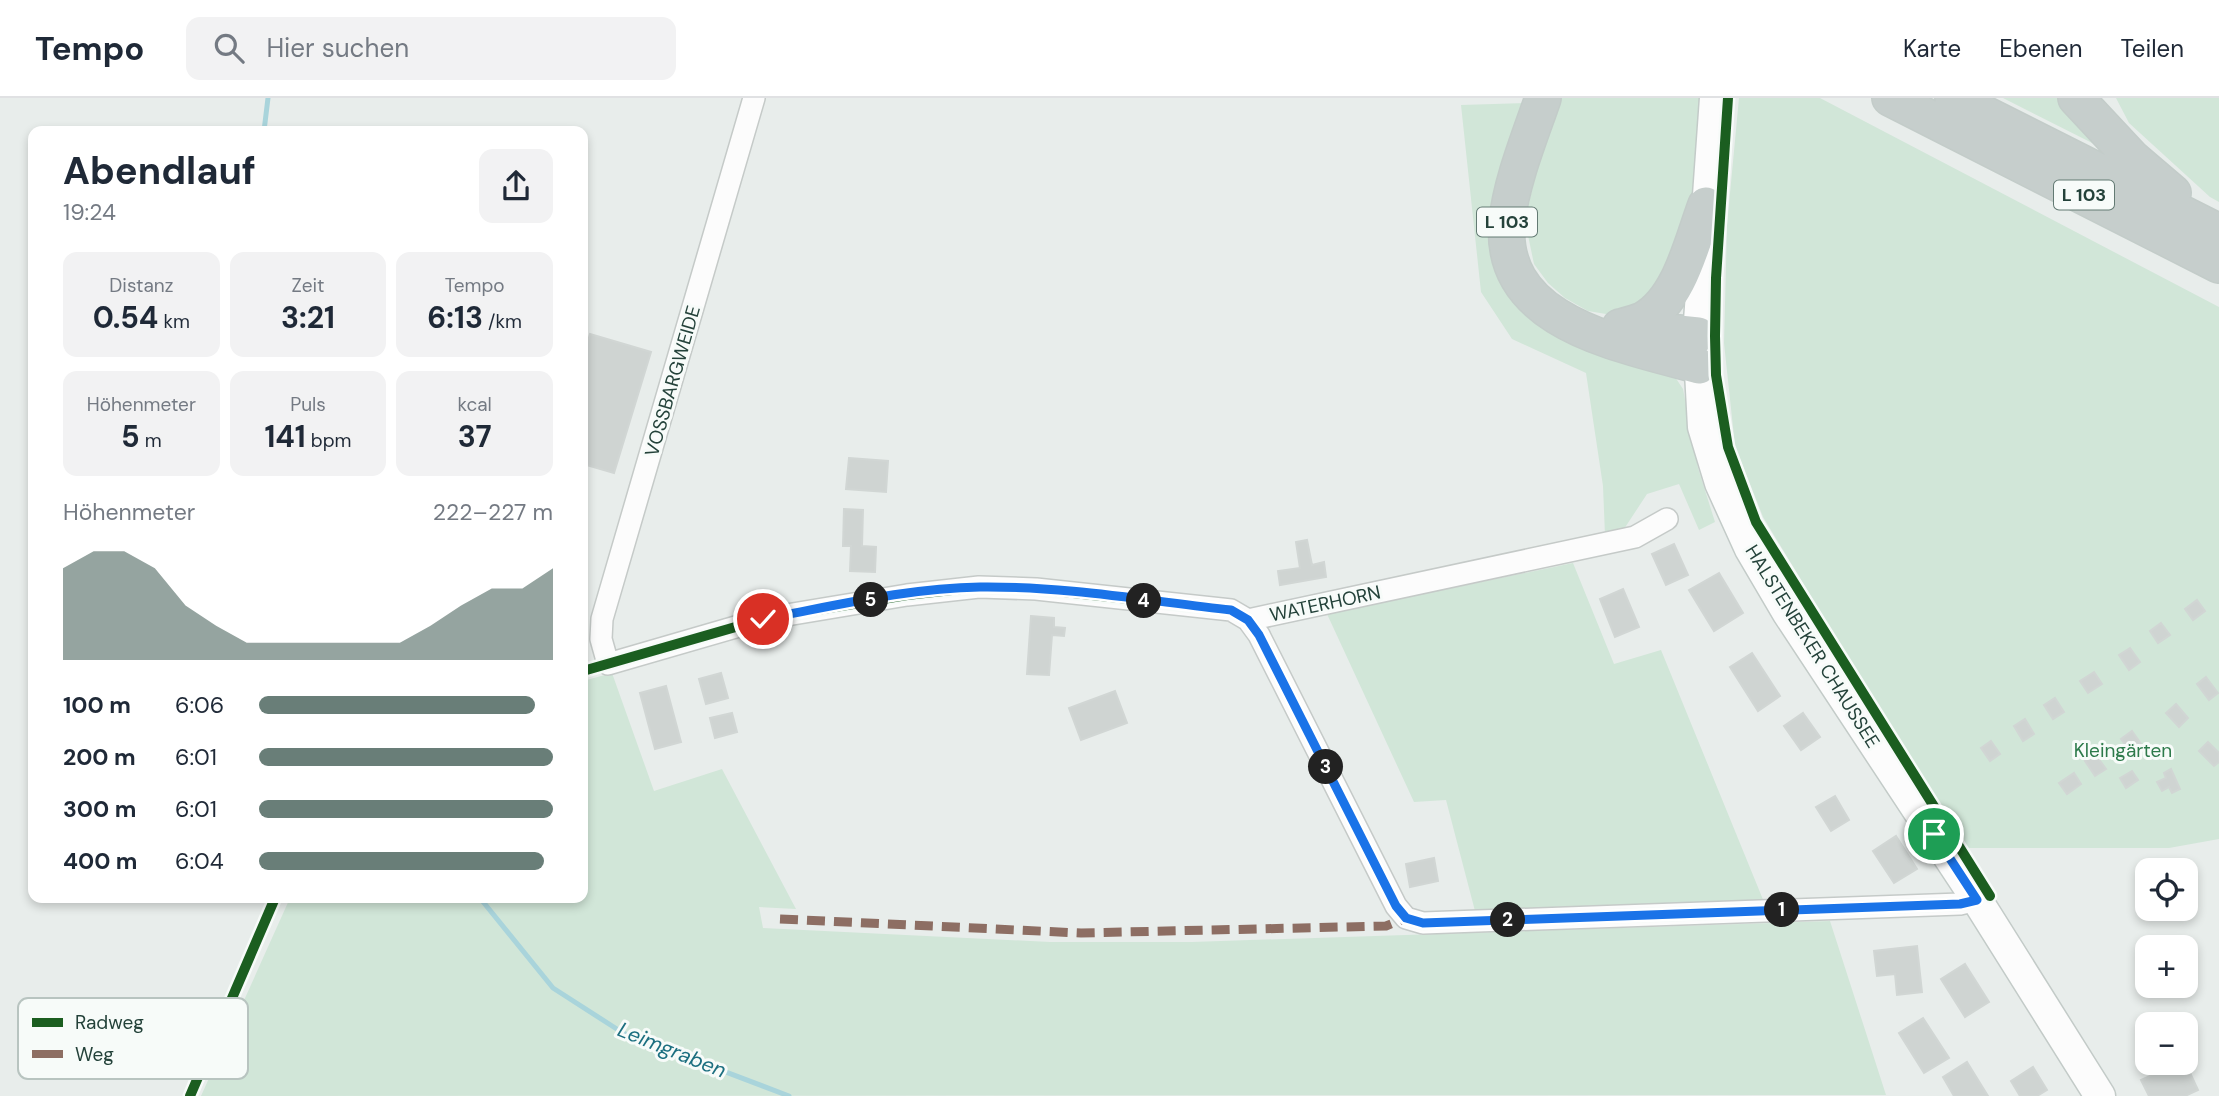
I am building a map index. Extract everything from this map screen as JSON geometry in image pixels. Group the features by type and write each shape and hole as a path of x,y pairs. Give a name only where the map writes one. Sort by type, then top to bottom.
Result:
{"highway":[{"name":"L 103","path":"1543,98 1509,208 1507,235 1512,261 1527,290 1551,315 1639,351 1698,351"},
{"name":"L 103","path":"1890,98 2219,265"},
{"name":"L 103","path":"1953,98 2219,231"},
{"name":"L 103","path":"2076,98 2132,158 2219,231"},
{"name":"L 103","path":"1621,327 1644,320 1666,300 1706,205"},
{"name":"L 103","path":"1571,324 1621,327 1698,351"}],"main road":[{"name":"HALSTENBEKER CHAUSSEE","path":"1715,98 1698,351 1703,427 1720,483 1750,549 1787,612 1977,900 2099,1096"}],"street":[{"name":"VOSSBARGWEIDE","path":"608,664 601,639 602,619 754,98"},
{"name":"WATERHORN","path":"608,664 763,619 907,594 979,587 1036,589 1231,610 1248,620 1635,537 1667,519"},
{"path":"1248,620 1259,635 1396,906 1406,918 1423,923 1960,904 1977,900"}],"green space":[{"path":"1558,98 1704,98 1705,125 1691,209 1675,264 1647,304 1612,315 1588,311 1565,298 1548,283 1534,264 1525,221 1542,145"},
{"name":"Kleingärten","path":"1739,98 1820,98 2219,307 2219,839 2169,848 1963,848 1763,517 1735,446 1724,343 1727,225"},
{"path":"2003,98 2070,98 2112,153"},
{"path":"2116,98 2219,98 2219,202 2210,197 2129,123"},
{"path":"1528,103 1508,279 1675,377 1683,389 1698,468 1715,522 1699,530 1679,484 1647,494 1624,529 1605,535 1603,486 1586,373 1512,339 1481,292 1461,105"},
{"path":"1573,563 1614,664 1661,650 1764,902 1475,911 1446,800 1414,802 1327,614"},
{"path":"612,673 654,791 722,769 796,909 759,907 763,928 1050,942 1192,942 1830,921 1886,1095 201,1096 209,1079 248,1079 248,998 245,998 288,903 588,903 588,680"}],"building":[{"path":"590,334 651,352 614,473 588,465"},
{"path":"849,458 888,461 886,492 846,489"},
{"path":"844,509 863,510 862,546 876,547 875,572 850,571 851,546 843,546"},
{"path":"1307,540 1312,565 1324,562 1326,577 1280,585 1278,571 1300,568 1296,542"},
{"path":"1674,544 1688,575 1666,585 1652,554"},
{"path":"1719,573 1743,613 1714,631 1689,590"},
{"path":"1623,589 1639,627 1615,637 1600,599"},
{"path":"2197,600 2205,611 2193,620 2185,609"},
{"path":"1031,616 1054,618 1054,627 1065,628 1064,636 1052,635 1049,675 1027,674"},
{"path":"2161,623 2170,635 2158,643 2150,631"},
{"path":"2130,648 2140,662 2129,670 2119,655"},
{"path":"1752,653 1780,696 1758,711 1730,667"},
{"path":"2094,672 2102,684 2088,693 2080,681"},
{"path":"721,673 728,698 706,704 699,679"},
{"path":"2206,677 2218,693 2209,700 2197,684"},
{"path":"666,686 681,742 655,749 640,693"},
{"path":"1115,691 1127,723 1081,740 1069,708"},
{"path":"2055,698 2064,712 2053,719 2044,705"},
{"path":"2176,704 2188,718 2179,727 2166,713"},
{"path":"732,713 737,732 715,738 710,718"},
{"path":"1803,713 1820,737 1801,750 1784,726"},
{"path":"2025,719 2034,734 2023,741 2014,726"},
{"path":"2132,731 2144,748 2134,756 2121,739"},
{"path":"1991,741 2000,754 1990,761 1981,748"},
{"path":"2208,742 2219,753 2219,762 2214,766 2199,751"},
{"path":"2095,754 2106,769 2095,776 2085,761"},
{"path":"2171,769 2180,789 2172,793 2169,787 2162,791 2157,782 2166,778 2164,773"},
{"path":"2132,771 2138,780 2126,788 2120,778"},
{"path":"2074,773 2081,784 2067,794 2059,783"},
{"path":"1835,796 1849,820 1831,831 1816,807"},
{"path":"1896,836 1917,869 1894,883 1873,851"},
{"path":"1434,858 1438,881 1410,887 1406,864"},
{"path":"1917,946 1922,992 1897,995 1895,974 1877,976 1874,951"},
{"path":"1965,964 1989,1002 1965,1017 1941,979"},
{"path":"1923,1018 1949,1058 1924,1073 1899,1033"},
{"path":"1967,1062 1988,1096 1954,1096 1943,1077"},
{"path":"2033,1067 2047,1090 2037,1096 2020,1096 2011,1081"},
{"path":"2152,1075 2191,1075 2198,1090 2185,1096 2149,1096 2141,1080"}],"waterway":[{"name":"Leimgraben","path":"265,126 268,98"},
{"name":"Leimgraben","path":"484,903 553,988 623,1033 789,1096"}],"marked path":[{"path":"780,919 1081,933 1386,926 1406,918"}],"cycle path":[{"path":"1728,98 1716,278 1715,336 1716,375 1728,447 1756,522 1990,896"},
{"path":"588,670 763,619 907,595 979,587 1036,589 1231,610 1248,620 1259,635 1396,906 1406,918 1423,923 1960,904 1977,900"},
{"path":"232,998 273,903"},
{"path":"190,1096 197,1079"}],"route":[{"path":"763,619 907,594 979,587 1036,589 1231,610 1248,620 1259,635 1396,906 1406,918 1423,923 1960,904 1977,900 1934,834"}]}
